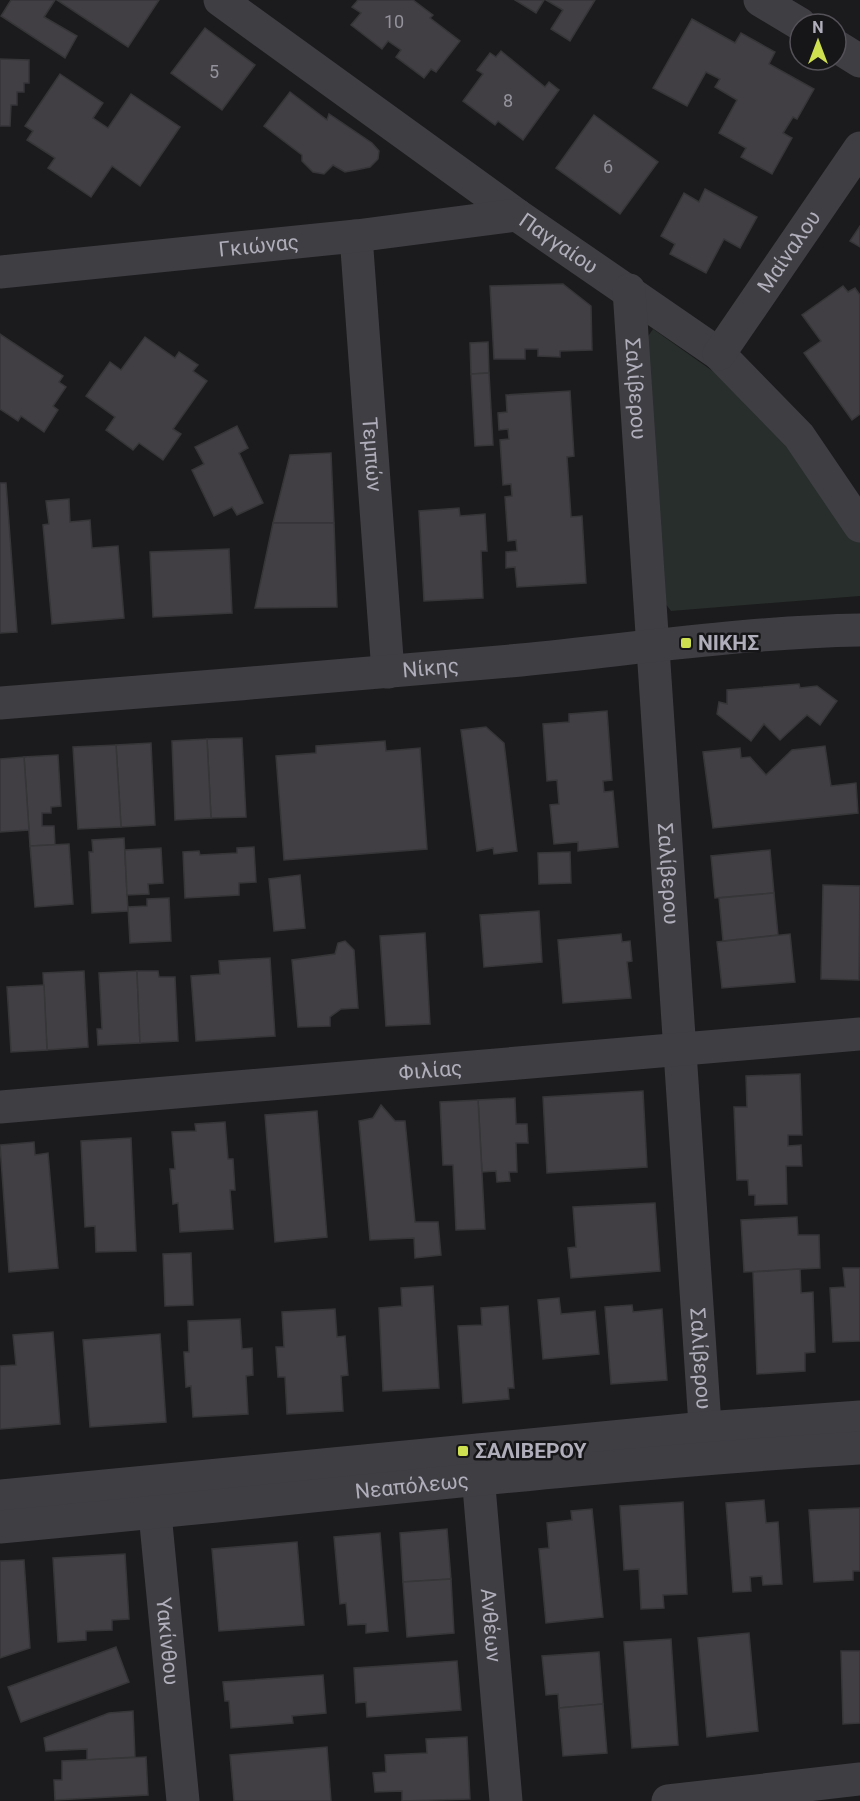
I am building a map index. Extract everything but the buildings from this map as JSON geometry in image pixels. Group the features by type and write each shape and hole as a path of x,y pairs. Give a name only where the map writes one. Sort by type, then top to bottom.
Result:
{"street":[{"name":"Παγγαίου","path":"220,0 517,215 629,290 718,354 799,436 860,526"},
{"path":"760,0 788,17"},
{"name":"Μαίναλου","path":"718,354 860,148"},
{"name":"Γκιώνας","path":"0,272 356,236 517,215"},
{"name":"Τεμπών","path":"356,236 388,672"},
{"name":"Σαλίβερου","path":"629,290 651,648 706,1442"},
{"name":"Νίκης","path":"0,703 388,672 651,648 787,632 860,630"},
{"name":"Φιλίας","path":"0,1107 860,1034"},
{"name":"Νεαπόλεως","path":"0,1527 154,1497 706,1442 860,1417"},
{"name":"Νεαπόλεως","path":"706,1442 860,1448"},
{"name":"Ανθέων","path":"477,1464 506,1801"},
{"name":"Νεαπόλεως","path":"0,1496 154,1497"},
{"name":"Υακίνθου","path":"154,1497 183,1801"},
{"path":"668,1801 860,1779"}],"shaded area":[{"path":"653,329 731,384 770,418 860,541 860,596 671,611 665,603 646,339"}],"place":[{"name":"ΝΙΚΗΣ","path":"686,643"},
{"name":"ΣΑΛΙΒΕΡΟΥ","path":"463,1451"}]}
